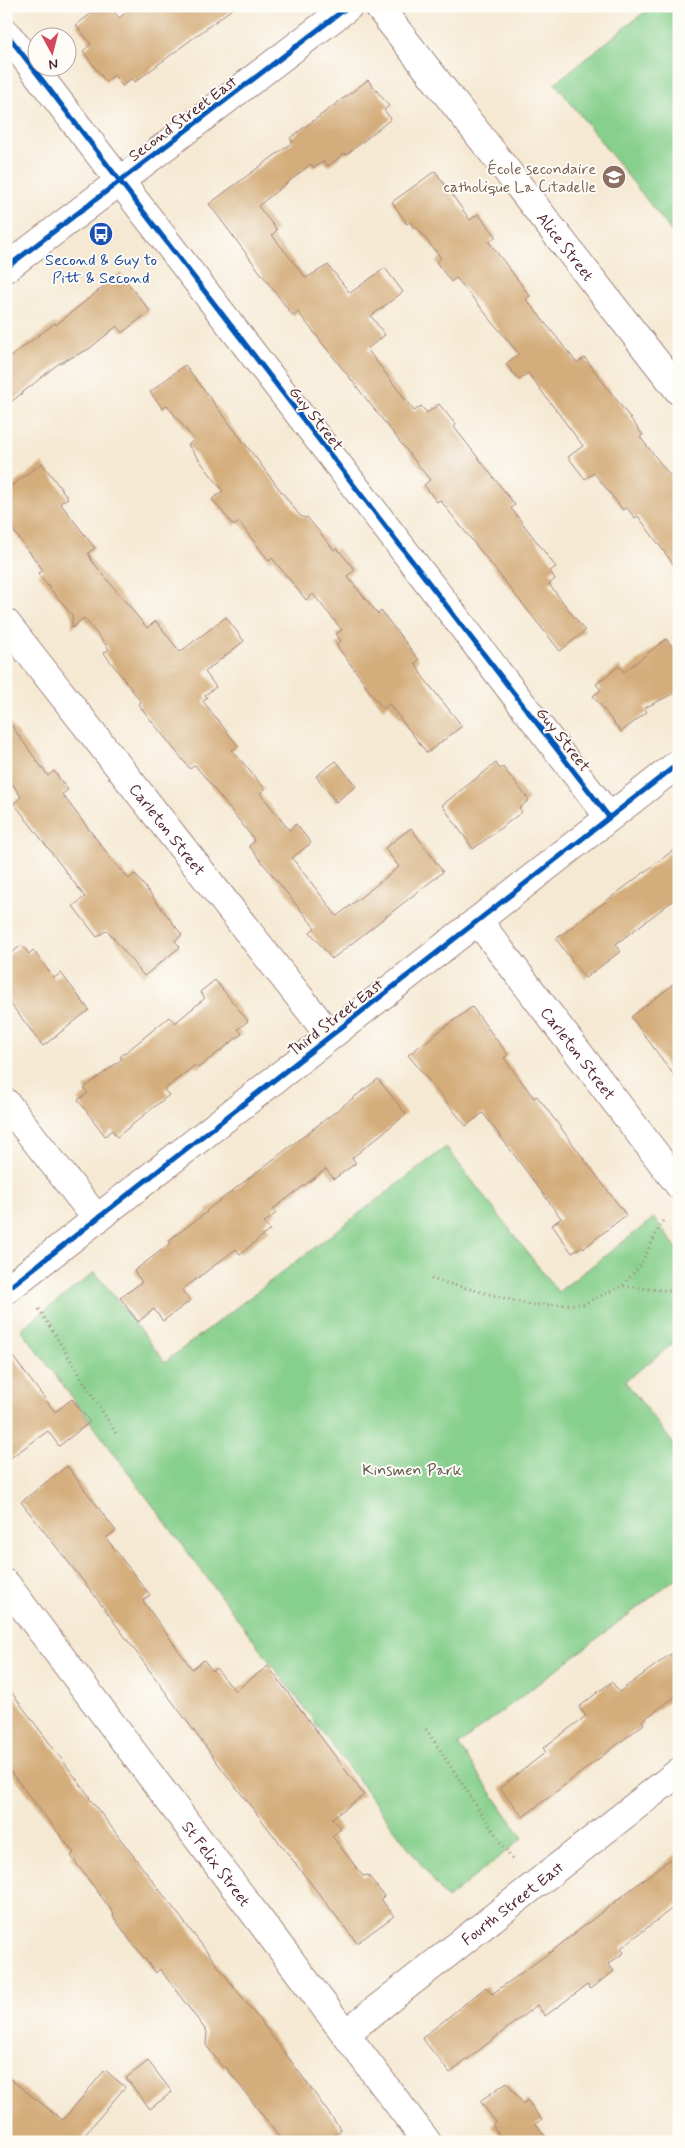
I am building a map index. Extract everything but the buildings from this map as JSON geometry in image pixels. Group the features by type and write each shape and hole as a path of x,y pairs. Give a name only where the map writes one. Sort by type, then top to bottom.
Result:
{"street":[{"name":"Second Street East","path":"6,268 349,6"},
{"name":"Alice Street","path":"378,6 679,391"},
{"name":"Guy Street","path":"6,34 609,817"},
{"name":"Carleton Street","path":"6,624 330,1036"},
{"name":"Third Street East","path":"6,1290 679,763"},
{"name":"Carleton Street","path":"478,921 679,1185"},
{"path":"6,1103 97,1219"},
{"name":"St Felix Street","path":"6,1584 428,2142"},
{"name":"Fourth Street East","path":"346,2033 679,1772"}],"path":[{"path":"431,1279 531,1305 583,1304 622,1286 640,1266 664,1218"},
{"path":"622,1286 679,1292"},
{"path":"39,1309 118,1435"},
{"path":"426,1729 513,1861"}],"green space":[{"path":"652,6 679,6 679,241 555,83"},
{"name":"Kinsmen Park","path":"446,1147 558,1292 654,1218 679,1251 679,1339 625,1381 679,1451 679,1576 458,1745 523,1838 447,1899 21,1329 95,1272 165,1362"}],"cycle path":[{"path":"6,268 349,6"},
{"path":"6,33 609,817"},
{"path":"6,1290 679,763"}],"place":[{"name":"École secondaire catholique La Citadelle","path":"614,177"},
{"name":"Second & Guy to Pitt & Second","path":"101,234"}]}
